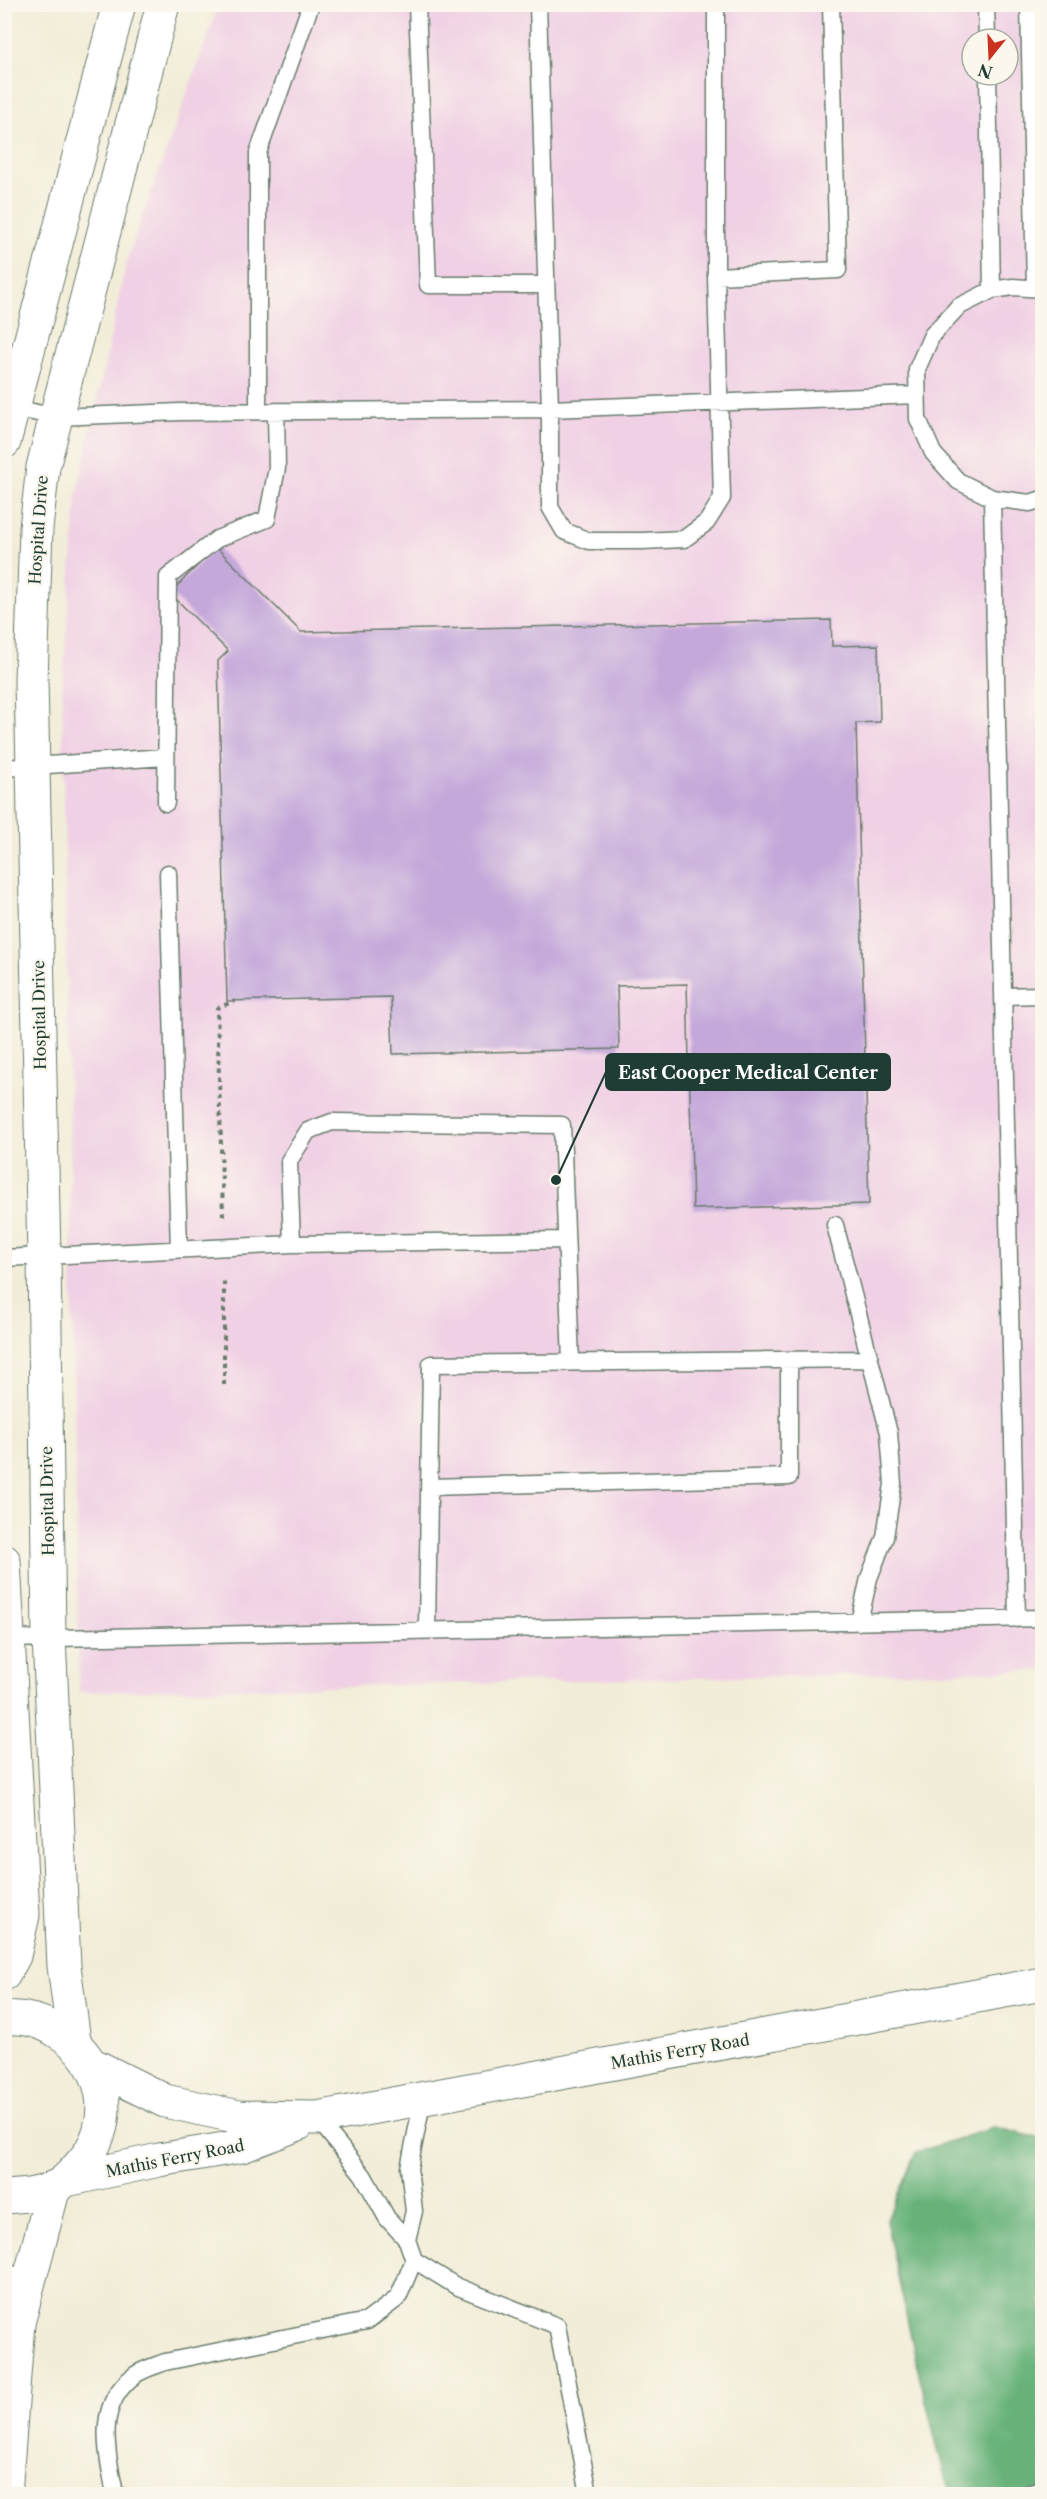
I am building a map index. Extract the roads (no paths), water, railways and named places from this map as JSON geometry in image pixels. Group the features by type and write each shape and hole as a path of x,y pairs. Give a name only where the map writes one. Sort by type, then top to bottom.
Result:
{"street":[{"path":"4,442 118,4"},
{"name":"Hospital Drive","path":"60,2184 88,2157 101,2128 103,2096 83,2053 64,1966 49,1637 44,1256 19,768 31,680 36,528 43,467 163,4"},
{"path":"4,1561 23,1873 23,1915 14,1956 4,1974"},
{"name":"Mathis Ferry Road","path":"4,2197 29,2196 60,2184 159,2160 242,2146 317,2118 1042,1984"},
{"name":"Mathis Ferry Road","path":"4,2019 45,2023 83,2053 165,2101 239,2117 317,2118"},
{"path":"5,2494 18,2323 60,2184"},
{"path":"4,2279 18,2323"}],"lane":[{"path":"258,411 258,153 311,4"},
{"path":"417,4 428,285 545,285"},
{"path":"538,4 550,409 550,507 564,531 589,541 684,539 707,522 722,498 716,276 716,4"},
{"path":"716,276 838,270 831,4"},
{"path":"986,4 987,27"},
{"path":"1029,4 1039,288 1013,286 992,290 958,307 932,335 917,369 917,395 918,419 933,453 958,481 992,498 1030,502 1042,499"},
{"path":"988,87 992,290"},
{"path":"14,408 56,417 258,411 550,409 917,395"},
{"path":"166,803 168,577 217,539 267,519 277,468 276,411"},
{"path":"992,498 1017,1619"},
{"path":"19,768 165,758"},
{"path":"168,873 179,1249"},
{"path":"1003,996 1042,995"},
{"path":"292,1244 289,1161 308,1131 332,1122 562,1125 571,1362"},
{"path":"835,1225 889,1433 893,1484 885,1537 869,1578 859,1622"},
{"path":"4,1258 292,1244 566,1240"},
{"path":"427,1630 431,1364 870,1359"},
{"path":"430,1487 789,1477 789,1360"},
{"path":"7,1639 1042,1618"},
{"path":"407,2240 414,2211 409,2168 423,2098"},
{"path":"317,2118 363,2175 387,2218 407,2240 414,2260 456,2286 557,2326 590,2494"},
{"path":"115,2494 106,2447 108,2412 118,2389 137,2373 165,2362 367,2321 398,2298 414,2260"},
{"path":"1027,2494 1042,2490"}],"place":[{"name":"East Cooper Medical Center","path":"556,1180"}]}
